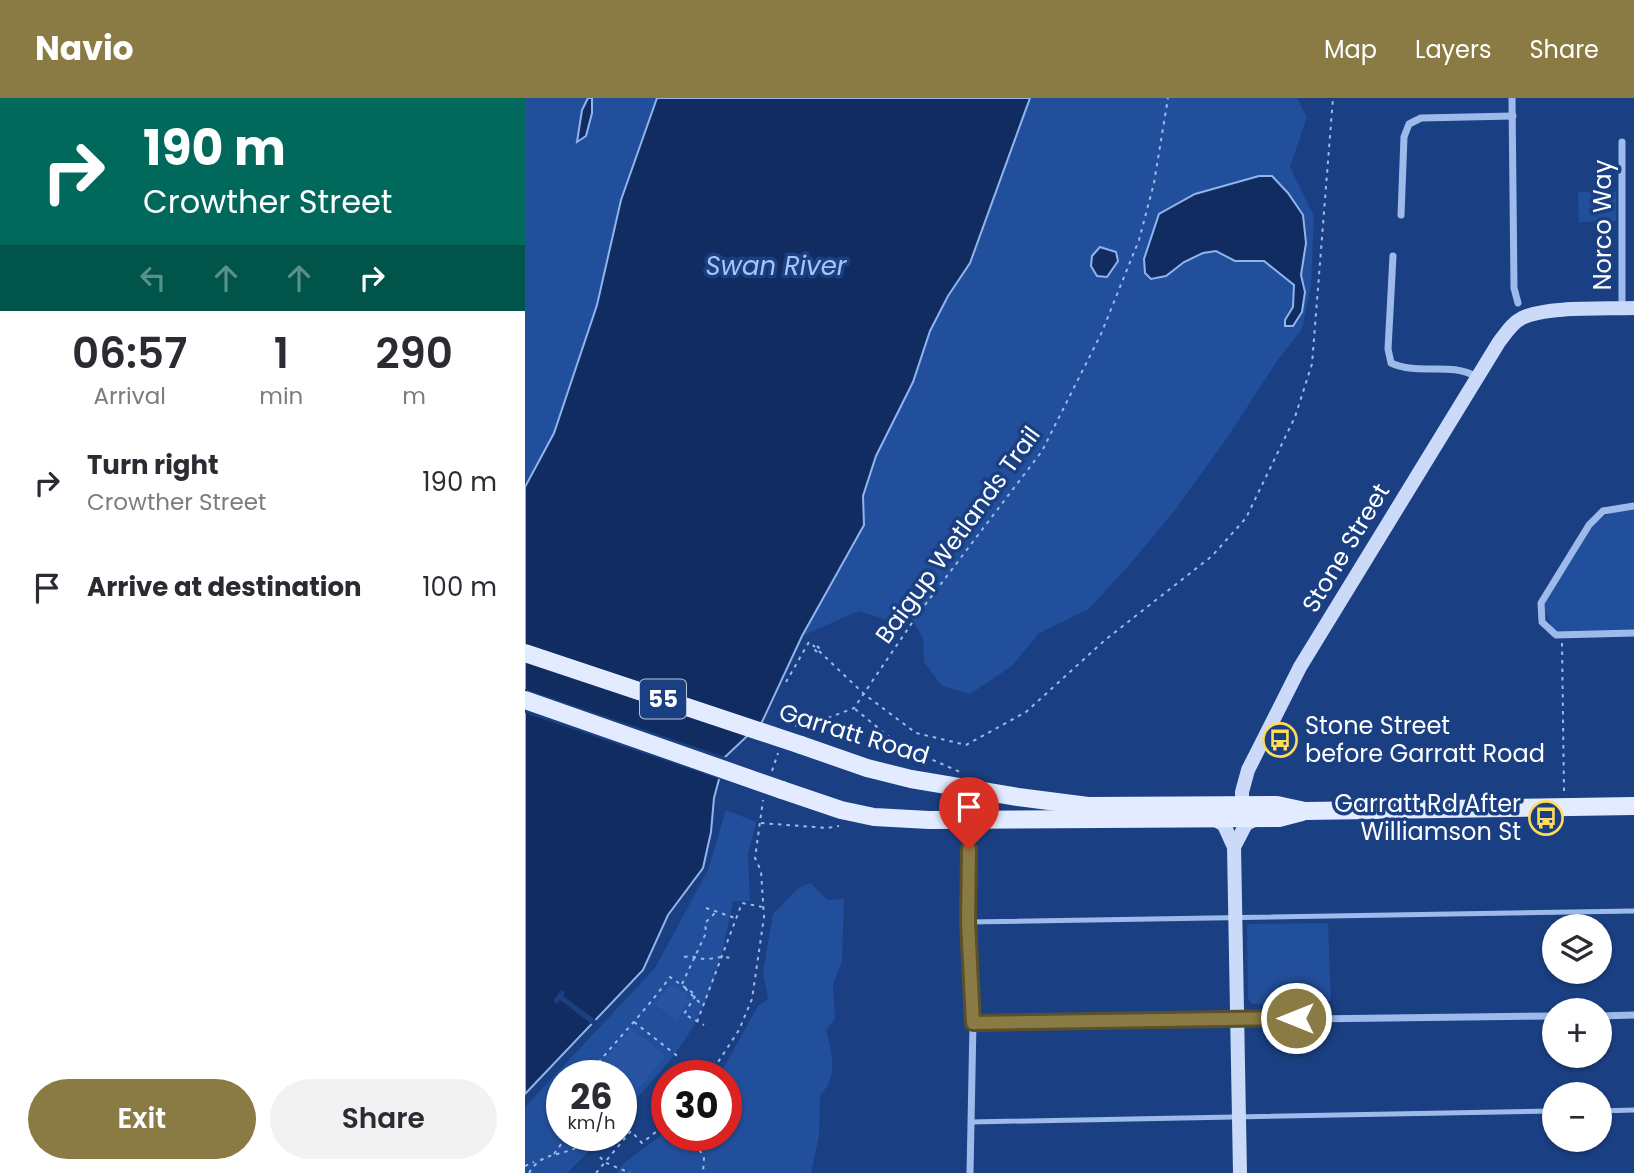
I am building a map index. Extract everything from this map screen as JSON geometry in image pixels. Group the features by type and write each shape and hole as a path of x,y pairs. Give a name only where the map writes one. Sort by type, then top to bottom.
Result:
{"main road":[{"name":"Garratt Road","path":"525,653 867,768 911,779 998,795 1088,806 1248,814"},
{"name":"Garratt Road","path":"525,700 776,783 841,810 874,817 915,820 1214,819 1248,814 1277,805 1305,811 1634,806"}],"street":[{"path":"1512,98 1514,288 1521,310 1541,312 1628,308"},
{"path":"1401,215 1404,137 1409,124 1421,118 1513,116"},
{"name":"Norco Way","path":"1622,142 1628,308"},
{"path":"1393,256 1388,349 1391,363 1404,369 1458,368 1477,377"},
{"name":"Stone Street","path":"1248,814 1242,792 1248,771 1300,667 1477,377 1521,310"},
{"path":"1634,506 1603,511 1589,526 1541,603 1542,622 1556,635 1634,633"},
{"path":"1234,847 1248,814"},
{"path":"1214,819 1224,825 1234,847 1240,1173"},
{"path":"969,849 968,922 973,1023 970,1173"},
{"path":"1612,1016 1634,1015"},
{"path":"973,1023 1542,1016"}],"lane":[{"path":"968,922 1634,911"},
{"path":"1612,1111 1634,1110"},
{"path":"971,1122 1542,1111"}],"path":[{"name":"Baigup Wetlands Trail","path":"854,708 918,614 1042,452 1101,334 1139,240 1154,183 1168,98"},
{"path":"786,682 809,642 819,647 819,651 864,694 916,733 966,745 1025,712 1105,640 1212,555 1246,518 1295,417 1312,364 1333,98"},
{"path":"1562,635 1564,793"},
{"path":"790,730 799,723 811,723 854,708 899,745 959,771"},
{"path":"776,783 778,753"},
{"path":"719,1060 739,1030 752,999 764,917 761,871 755,858 763,799"},
{"path":"760,823 827,828 849,824"},
{"path":"698,1022 741,903 764,907"},
{"path":"706,908 736,919"},
{"path":"682,985 706,933 705,923 715,913"},
{"path":"684,957 694,955 705,960 723,955 733,958"},
{"path":"601,1060 670,977 696,995 684,1014 705,1025"},
{"path":"693,999 704,1007"},
{"path":"633,1021 680,1058"},
{"path":"596,1173 631,1131 642,1143 651,1136"},
{"path":"554,1155 557,1151"},
{"path":"525,1166 570,1151"},
{"path":"700,1151 704,1157 703,1173"},
{"path":"600,1157 604,1162 630,1173"},
{"path":"529,1173 535,1162"}],"shaded area":[{"path":"525,98 657,98 621,200 597,305 554,433 525,487"},
{"path":"1030,98 1297,98 1307,117 1290,167 1314,216 1311,285 1302,329 1175,510 1130,564 1089,609 1039,633 1012,666 970,694 942,686 924,662 923,638 909,614 886,620 859,611 802,636 864,525 863,496 876,456 913,382 930,331 948,296 970,263"},
{"path":"1578,192 1616,192 1616,221 1579,222"},
{"path":"1634,505 1634,633 1556,635 1541,603 1589,525 1624,506"},
{"path":"726,810 756,822 748,855 750,901 733,901 724,945 706,1001 684,1041 669,1060 651,1060 651,1082 637,1098 637,1060 569,1060 655,968 708,870"},
{"path":"810,883 828,900 844,899 842,961 833,985 835,1019 826,1030 832,1056 832,1073 820,1095 819,1136 811,1173 617,1173 624,1163 651,1143 651,1151 742,1151 742,1060 728,1060 758,1006 768,999 763,972 773,914 797,889"},
{"path":"1328,923 1331,1001 1252,1004 1248,999 1247,924"},
{"path":"546,1085 546,1151 589,1151 567,1173 525,1173 525,1107"}],"water":[{"path":"588,98 592,98 592,113 586,136 577,142 582,110"},
{"name":"Swan River","path":"657,98 1030,98 970,263 948,296 930,331 913,382 876,456 863,496 864,525 802,636 762,722 725,757 714,798 711,832 703,868 668,915 643,970 557,1060 546,1060 546,1072 525,1094 525,487 554,433 597,305 621,200"},
{"path":"1259,176 1272,176 1303,215 1306,243 1301,275 1305,292 1302,312 1293,326 1285,326 1285,320 1293,307 1294,285 1264,261 1235,261 1216,251 1203,253 1184,262 1166,276 1151,279 1145,273 1144,259 1159,214 1195,194"},
{"path":"1100,247 1116,252 1118,261 1107,277 1097,276 1091,266 1092,256"}],"pier":[{"path":"525,689 728,758 722,780 525,713"},
{"path":"561,990 565,992 563,996 597,1021 593,1025 560,1000 557,1004 553,1001"}],"building":[{"path":"670,985 688,995 686,997 690,1001 676,1020 655,1004"},
{"path":"631,1028 665,1056 662,1060 651,1060 651,1073 637,1090 637,1060 605,1060"}],"place":[{"name":"Stone Street before Garratt Road","path":"1280,740"},
{"name":"Garratt Rd After Williamson St","path":"1546,818"}],"route":[{"path":"969,849 968,922 973,1023 1296,1018"}]}
